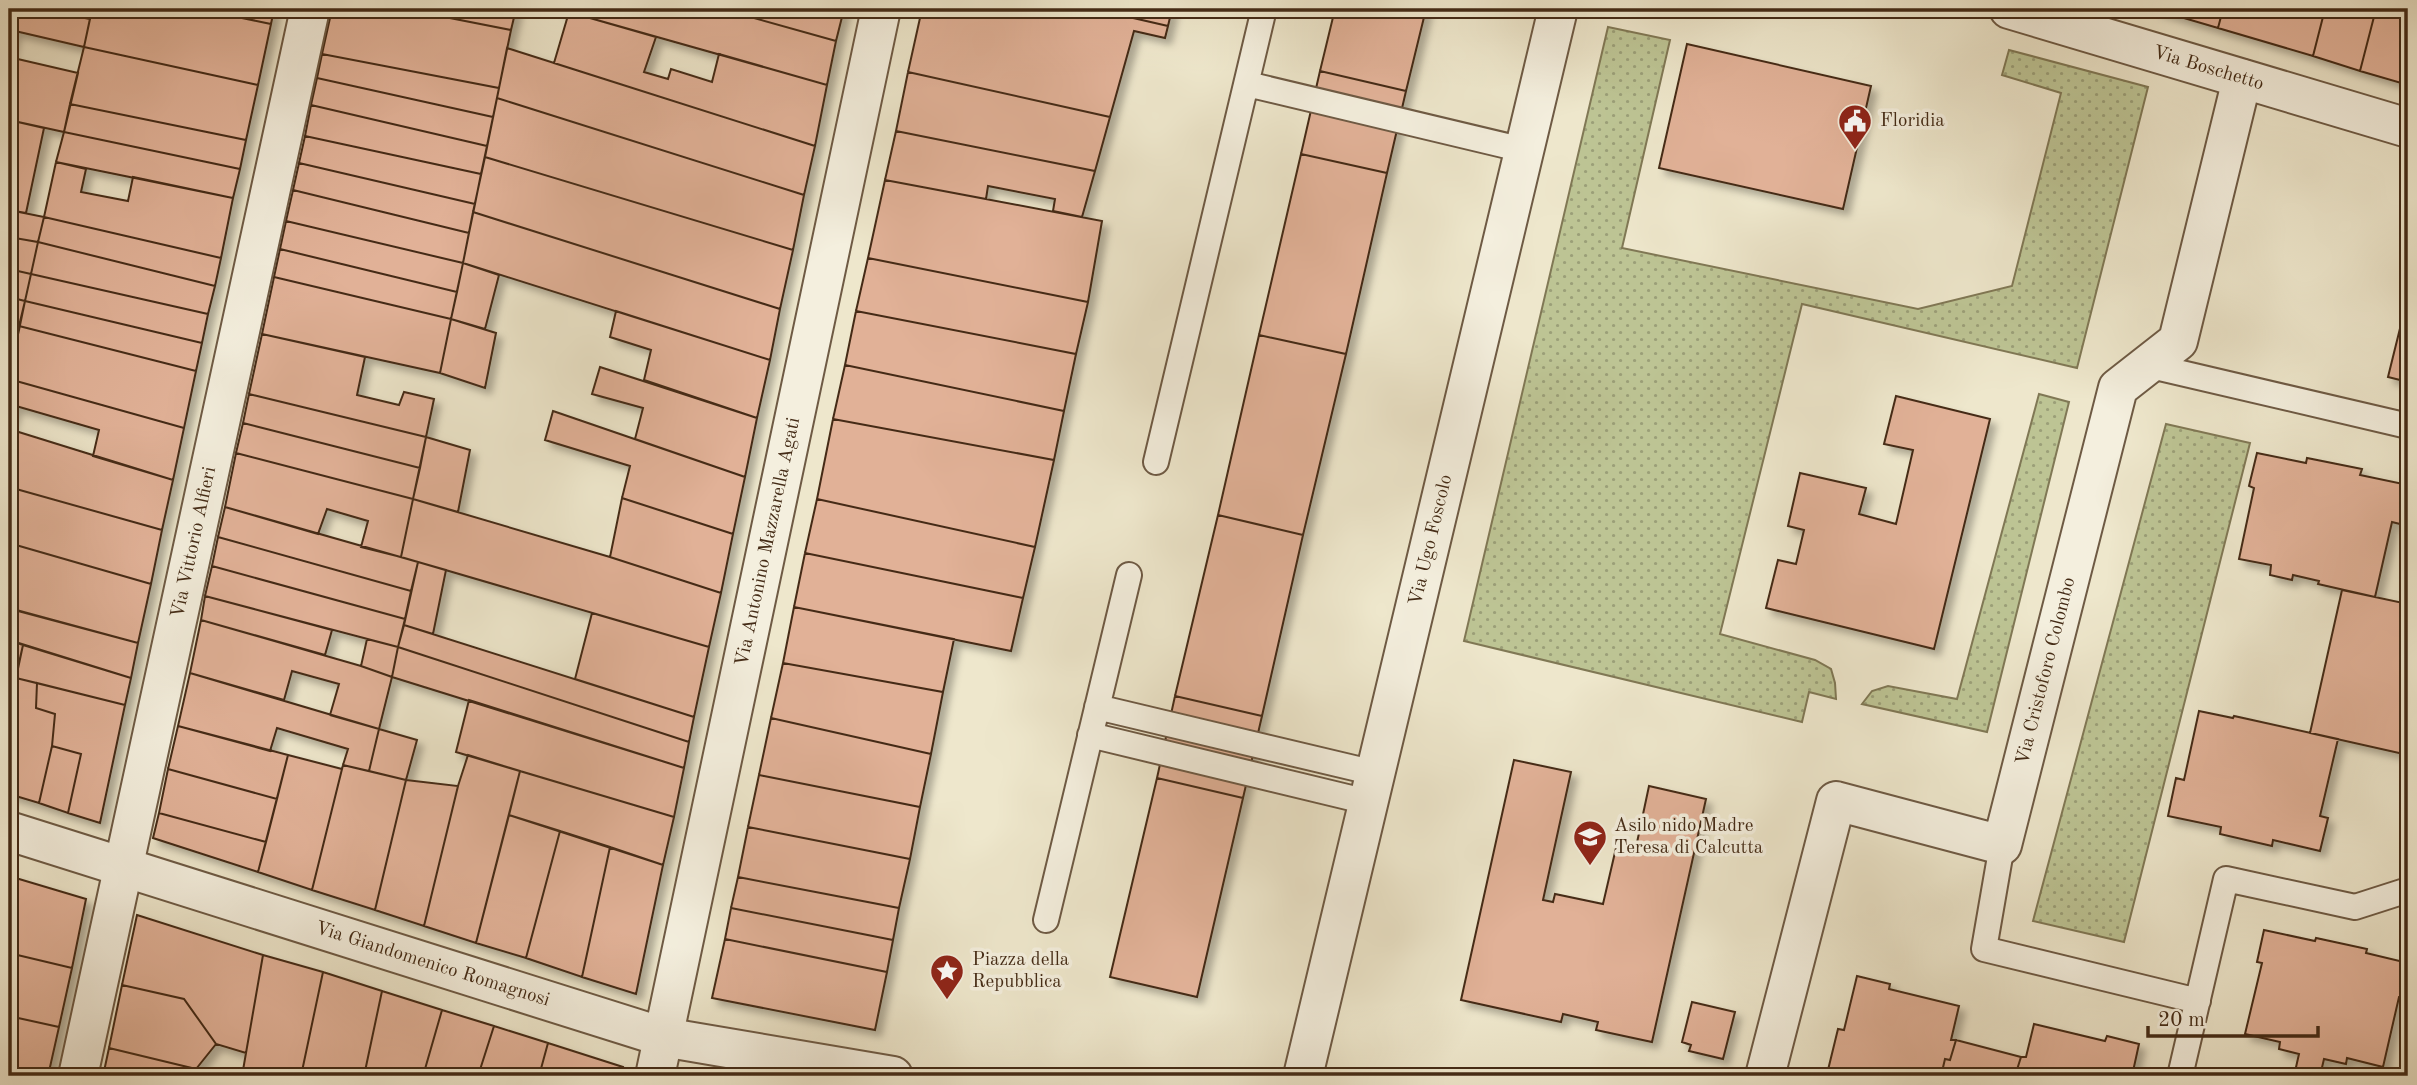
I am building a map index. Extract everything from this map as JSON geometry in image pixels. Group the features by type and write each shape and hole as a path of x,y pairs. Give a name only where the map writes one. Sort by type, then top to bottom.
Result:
{"street":[{"name":"Via Vittorio Alfieri","path":"78,1076 310,9"},
{"name":"Via Antonino Mazzarella Agati","path":"655,1076 881,9"},
{"name":"Via Ugo Foscolo","path":"1304,1073 1558,9"},
{"name":"Via Boschetto","path":"2009,9 2408,128"},
{"name":"Via Cristoforo Colombo","path":"2003,845 2118,388 2178,341 2242,79"},
{"path":"1765,1076 1836,801 2003,845"},
{"name":"Via Giandomenico Romagnosi","path":"9,831 663,1037 883,1075"}],"lane":[{"path":"1156,461 1264,9"},
{"path":"1247,84 1524,150"},
{"path":"2147,365 2408,426"},
{"path":"1046,920 1129,575"},
{"path":"1097,707 1372,787"},
{"path":"1090,735 1372,787"},
{"path":"2003,845 1983,949 2198,1001"},
{"path":"2180,1076 2226,879 2355,907 2408,890"}],"green space":[{"path":"1608,27 1670,40 1622,248 1918,309 2012,286 2061,93 2002,75 2009,50 2148,87 2077,368 1802,304 1720,634 1815,660 1831,669 1836,699 1809,692 1802,722 1464,641"},
{"path":"2039,394 2069,402 1987,732 1862,704 1872,691 1888,686 1957,699"},
{"path":"2166,424 2250,443 2124,942 2033,921"}],"building":[{"path":"9,9 41,9 90,19 84,47 15,31 9,57"},
{"path":"41,9 92,9 90,19"},
{"path":"92,9 199,9 271,24 258,85 84,47"},
{"path":"199,9 274,9 271,24"},
{"path":"332,9 404,9 511,30 499,88 322,54"},
{"path":"404,9 516,9 511,30"},
{"path":"558,9 722,9 836,41 827,85"},
{"path":"722,9 844,9 836,41"},
{"path":"922,9 1094,9 1168,26 1165,38 1134,31 1110,117 908,72"},
{"path":"1094,9 1172,9 1168,26"},
{"path":"1335,9 1426,9 1406,91 1320,71"},
{"path":"2153,9 2223,9 2218,28"},
{"path":"2223,9 2325,9 2313,56 2218,28"},
{"path":"2325,9 2376,9 2360,71 2313,56"},
{"path":"2376,9 2408,9 2408,85 2360,71"},
{"path":"569,12 656,37 644,72 668,79 671,69 712,82 719,54 827,85 815,146 554,63"},
{"path":"1687,44 1871,86 1843,209 1659,168"},
{"path":"84,47 258,85 246,140 70,104"},
{"path":"507,48 815,146 804,195 497,98"},
{"path":"322,54 499,88 493,117 317,78"},
{"path":"9,57 78,73 64,132 9,120"},
{"path":"1320,71 1406,91 1387,173 1301,154"},
{"path":"908,72 1110,117 1095,171 896,131"},
{"path":"317,78 493,117 487,146 311,105"},
{"path":"497,98 804,195 793,250 485,157"},
{"path":"70,104 246,140 240,169 64,132"},
{"path":"311,105 487,146 481,174 305,136"},
{"path":"9,120 44,128 26,213 9,210"},
{"path":"896,131 1095,171 1082,217 1053,211 1055,199 988,186 986,199 885,180"},
{"path":"64,132 240,169 233,198 56,162"},
{"path":"305,136 481,174 475,204 299,163"},
{"path":"1301,154 1387,173 1346,354 1259,335"},
{"path":"485,157 793,250 780,309 473,212"},
{"path":"56,162 86,169 81,192 128,201 133,177 233,198 221,258 44,217"},
{"path":"299,163 475,204 469,233 293,190"},
{"path":"885,180 1102,221 1088,302 868,258"},
{"path":"293,190 469,233 463,263 286,221"},
{"path":"9,210 44,217 38,242 9,237"},
{"path":"473,212 780,309 770,360 463,263"},
{"path":"44,217 221,258 215,286 38,242"},
{"path":"286,221 463,263 457,292 280,249"},
{"path":"9,237 38,242 31,274 9,269"},
{"path":"38,242 215,286 208,314 31,274"},
{"path":"280,249 457,292 451,319 274,277"},
{"path":"868,258 1088,302 1076,354 856,311"},
{"path":"463,263 499,275 485,329 451,319"},
{"path":"9,269 31,274 25,301 9,297"},
{"path":"31,274 208,314 202,343 25,301"},
{"path":"274,277 451,319 440,373 262,334"},
{"path":"2408,296 2408,382 2388,377"},
{"path":"9,297 25,301 19,330 9,328"},
{"path":"25,301 202,343 196,371 19,326"},
{"path":"616,311 770,360 757,418 644,380 651,350 610,337"},
{"path":"856,311 1076,354 1064,411 845,365"},
{"path":"451,319 496,333 485,388 440,373"},
{"path":"19,326 196,371 184,428 9,379"},
{"path":"9,328 19,330 12,360 9,359"},
{"path":"262,334 365,357 357,395 399,405 404,392 434,399 426,437 249,394"},
{"path":"1259,335 1346,354 1303,535 1218,515"},
{"path":"845,365 1064,411 1054,460 833,419"},
{"path":"600,367 757,418 745,477 635,439 643,408 592,394"},
{"path":"9,379 184,428 173,480 93,456 99,430 16,406 9,429"},
{"path":"249,394 426,437 420,468 243,423"},
{"path":"1896,396 1990,419 1934,649 1766,608 1778,560 1796,564 1804,530 1788,526 1800,473 1866,488 1859,514 1896,524 1913,450 1884,444"},
{"path":"553,411 745,477 733,534 622,498 630,466 545,440"},
{"path":"833,419 1054,460 1035,547 817,499"},
{"path":"243,423 420,468 413,499 236,453"},
{"path":"9,429 173,480 162,530 9,487"},
{"path":"426,437 470,450 458,512 413,499"},
{"path":"236,453 413,499 401,557 361,547 368,521 327,509 318,534 225,507"},
{"path":"2257,453 2306,463 2307,458 2362,469 2360,475 2408,485 2400,524 2392,522 2375,597 2318,584 2319,581 2293,575 2292,580 2270,575 2271,565 2239,559 2254,488 2249,486"},
{"path":"9,487 162,530 151,584 9,543"},
{"path":"622,498 733,534 721,593 610,557"},
{"path":"413,499 721,593 709,647 401,557"},
{"path":"817,499 1035,547 1023,598 805,553"},
{"path":"225,507 418,562 411,591 218,537"},
{"path":"1218,515 1303,535 1262,716 1175,696"},
{"path":"218,537 411,591 405,619 212,566"},
{"path":"9,543 151,584 138,643 9,608"},
{"path":"805,553 1023,598 1011,651 794,607"},
{"path":"418,562 446,570 433,634 404,625"},
{"path":"212,566 405,619 398,647 205,596"},
{"path":"2342,590 2408,604 2408,755 2310,733"},
{"path":"205,596 332,630 325,655 201,620"},
{"path":"794,607 954,639 943,692 783,663"},
{"path":"18,611 138,643 131,678 9,640"},
{"path":"592,613 709,647 694,717 575,679"},
{"path":"201,620 392,677 379,729 330,715 339,684 292,671 284,700 190,673"},
{"path":"404,625 694,717 689,742 398,647"},
{"path":"367,639 398,647 392,677 361,666"},
{"path":"9,640 23,645 9,707"},
{"path":"23,645 131,678 125,705 16,678"},
{"path":"398,647 689,742 684,768 392,677"},
{"path":"783,663 943,692 931,754 771,718"},
{"path":"190,673 379,729 369,771 343,765 348,749 277,728 270,751 178,726"},
{"path":"16,678 37,683 36,708 55,714 52,746 39,803 9,794 9,707"},
{"path":"37,683 125,705 100,823 68,813 81,754 52,746 55,714 36,708"},
{"path":"1175,696 1262,716 1243,798 1157,778"},
{"path":"469,700 684,768 674,817 456,752"},
{"path":"2199,711 2338,739 2320,816 2328,818 2320,851 2273,840 2272,846 2220,834 2221,827 2168,816 2176,778 2184,780"},
{"path":"771,718 931,754 920,807 759,775"},
{"path":"178,726 288,755 277,799 168,769"},
{"path":"379,729 417,740 406,780 369,771"},
{"path":"52,746 81,754 68,813 39,803"},
{"path":"288,755 342,769 312,890 258,872"},
{"path":"468,755 520,771 476,943 424,926"},
{"path":"1514,760 1571,772 1543,900 1553,902 1555,894 1603,904 1616,848 1635,852 1649,786 1706,799 1652,1042 1596,1030 1598,1022 1563,1014 1561,1022 1461,1000"},
{"path":"343,765 406,780 375,910 312,890"},
{"path":"168,769 277,799 266,842 159,813"},
{"path":"520,771 674,817 663,865 509,815"},
{"path":"759,775 920,807 910,859 748,827"},
{"path":"1157,778 1243,798 1197,997 1110,977"},
{"path":"406,780 458,786 424,926 375,910"},
{"path":"159,813 266,842 258,872 153,838"},
{"path":"509,815 560,831 526,958 476,943"},
{"path":"748,827 910,859 899,908 738,877"},
{"path":"560,831 610,847 582,977 526,958"},
{"path":"610,847 663,865 636,994 582,977"},
{"path":"9,876 86,899 72,968 9,953"},
{"path":"738,877 899,908 893,940 731,908"},
{"path":"731,908 893,940 887,972 725,939"},
{"path":"137,915 263,955 246,1053 216,1044 184,999 122,985"},
{"path":"2264,930 2367,949 2366,953 2408,963 2406,998 2399,997 2383,1067 2347,1058 2346,1064 2324,1059 2320,1076 2294,1076 2299,1054 2279,1049 2280,1042 2245,1034 2262,963 2257,962"},
{"path":"725,939 887,972 875,1030 712,998"},
{"path":"9,953 72,968 59,1027 9,1016"},
{"path":"263,955 323,972 301,1076 242,1076"},
{"path":"323,972 382,991 364,1076 301,1076"},
{"path":"1857,976 1890,984 1889,989 1959,1006 1951,1040 1956,1040 1950,1060 1945,1059 1941,1076 1832,1076 1834,1071 1828,1070 1838,1029 1844,1030"},
{"path":"122,985 184,999 216,1044 196,1069 109,1048"},
{"path":"382,991 442,1010 423,1076 364,1076"},
{"path":"1692,1002 1735,1012 1723,1059 1689,1051 1691,1045 1682,1042"},
{"path":"442,1010 494,1026 478,1076 423,1076"},
{"path":"9,1016 59,1027 48,1076 26,1076 9,1072"},
{"path":"2034,1024 2105,1041 2107,1036 2139,1044 2132,1076 2015,1076 2021,1057 2026,1057"},
{"path":"494,1026 548,1043 539,1076 478,1076"},
{"path":"1956,1040 2021,1057 2015,1076 1941,1076 1945,1059 1950,1060"},
{"path":"548,1043 623,1067 621,1076 539,1076"},
{"path":"109,1048 196,1069 226,1076 103,1076"},
{"path":"693,1071 720,1076 692,1076"}],"place":[{"name":"Floridia","path":"1855,151"},
{"name":"Asilo nido Madre Teresa di Calcutta","path":"1590,867"},
{"name":"Piazza della Repubblica","path":"947,1001"}]}
